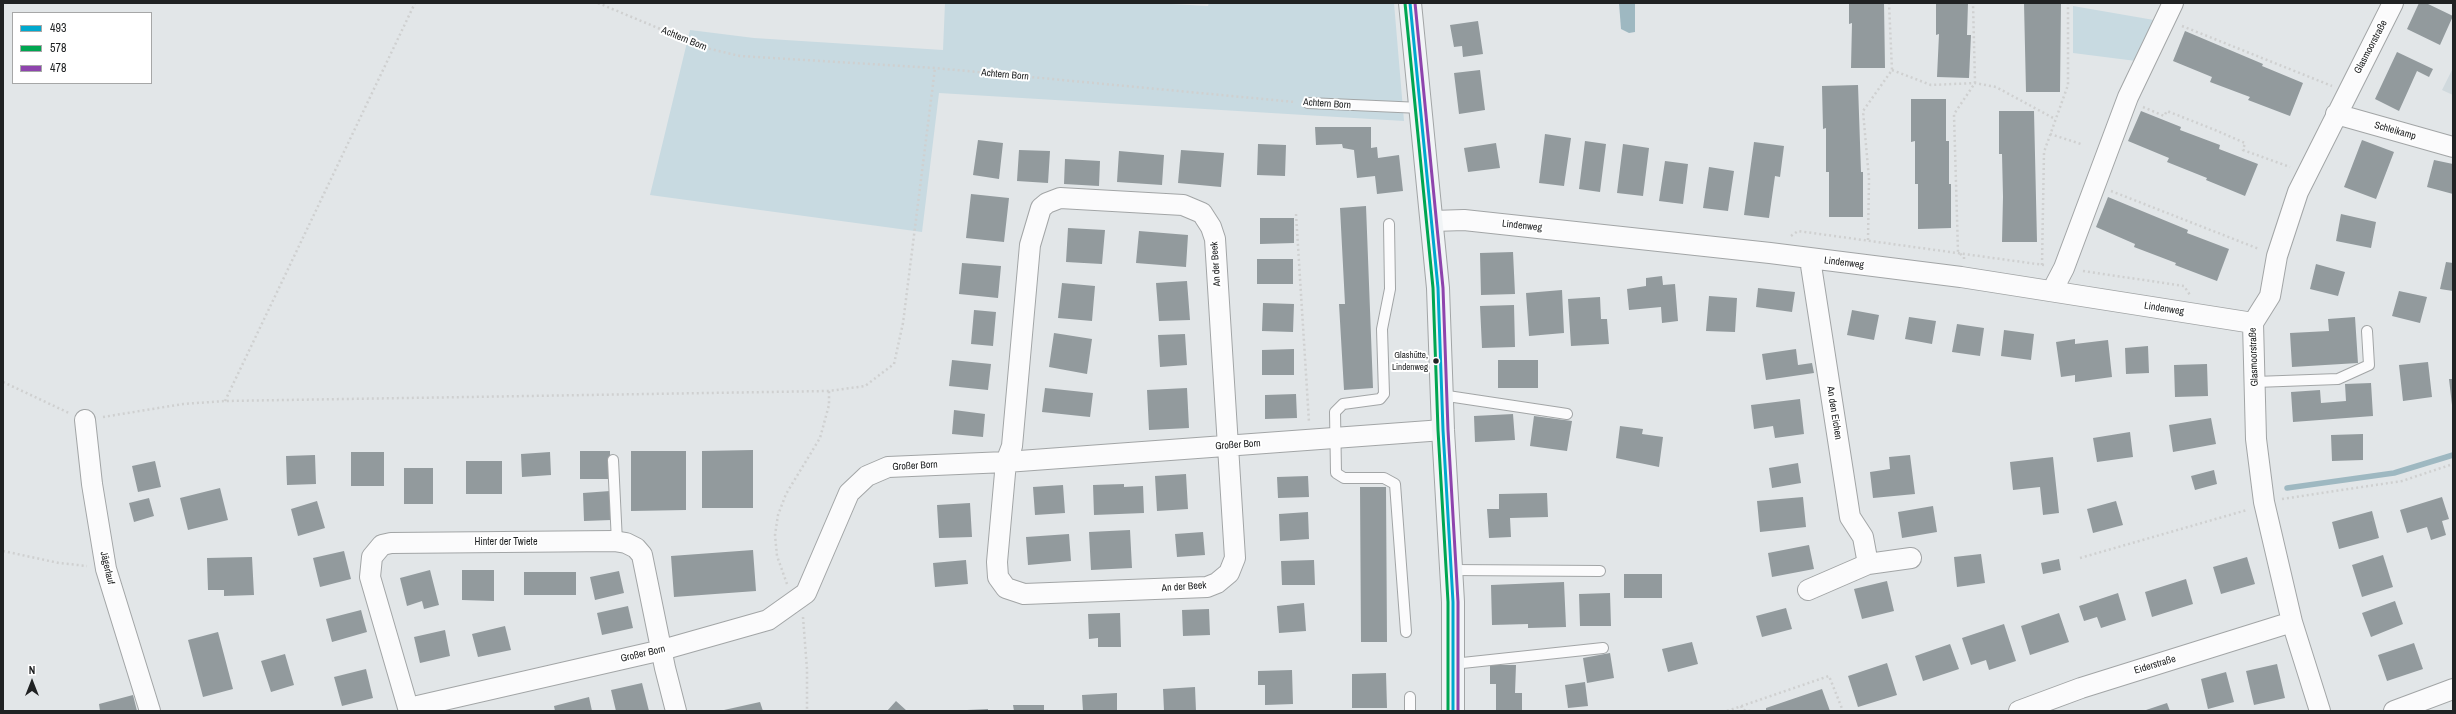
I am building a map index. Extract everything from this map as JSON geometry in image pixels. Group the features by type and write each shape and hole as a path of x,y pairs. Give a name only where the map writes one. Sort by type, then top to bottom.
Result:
{"main road":[{"path":"1410,3 1438,288 1442,430 1451,570 1453,711"}],"street":[{"name":"Glasmoorstraße","path":"2320,711 2292,622 2264,504 2256,439 2253,322 2270,296 2277,256 2291,213 2308,173 2347,92 2393,3"},
{"path":"2052,291 2064,268 2126,100 2170,11"},
{"name":"Schleikamp","path":"2336,114 2453,148"},
{"name":"An der Beek","path":"1060,198 1183,205 1197,210 1209,221 1215,239 1235,558 1229,573 1217,583 1207,588 1024,594 1006,588 998,577 997,562 1006,462 1012,446 1032,235 1041,208 1047,202 1060,198"},
{"name":"Lindenweg","path":"1432,221 1464,220 1770,253 1960,277 2253,322"},
{"name":"An den Eichen","path":"1810,259 1850,516 1863,537 1868,564"},
{"name":"Jägerlauf","path":"85,420 92,484 106,569 150,711"},
{"name":"Großer Born","path":"409,709 662,650 761,622 780,613 796,601 809,588 849,493 867,476 888,467 1006,462 1229,446 1335,430 1442,430"},
{"name":"Hinter der Twiete","path":"409,709 370,576 372,557 382,545 391,542 618,542 636,548 642,555 676,711"},
{"path":"1808,590 1868,564 1911,558"},
{"name":"Eiderstraße","path":"2019,711 2081,688 2292,622"},
{"path":"2394,711 2453,689"}],"lane":[{"name":"Achtern Born","path":"1308,103 1421,108"},
{"path":"1389,224 1390,288 1382,329 1384,394 1380,399 1343,404 1335,412 1336,473 1344,478 1384,478 1395,484 1406,632"},
{"path":"2255,382 2338,379 2369,364 2367,331"},
{"path":"1441,395 1567,414"},
{"path":"613,460 618,542"},
{"path":"1451,570 1600,571"},
{"path":"1453,664 1603,648"},
{"path":"1410,698 1410,711"}],"path":[{"path":"226,401 414,3"},
{"name":"Achtern Born","path":"598,3 706,48 740,56 935,68 1308,103"},
{"path":"1868,240 1869,179 1864,111 1892,70 1889,3"},
{"path":"1960,277 1964,257 1958,252 1954,114 1975,83 1973,3"},
{"path":"2042,265 2044,152 2068,85 2068,3"},
{"path":"2170,11 2347,92"},
{"path":"3,382 85,420 183,404 226,401 829,391 865,386 894,364 903,323 935,68"},
{"path":"1892,70 1931,85 1975,83 1996,87 2056,119"},
{"path":"2126,100 2164,116 2167,111 2245,143 2243,150 2308,173"},
{"path":"2050,134 2081,144"},
{"path":"2094,184 2277,256"},
{"path":"1296,214 1310,423 1335,430"},
{"path":"1770,253 1798,231 1958,252 2184,286 2201,315"},
{"path":"807,711 808,669 803,618 786,582 777,556 775,535 778,515 786,494 820,438 829,405 829,391"},
{"path":"2080,558 2264,504 2402,481 2453,464"},
{"path":"3,551 59,563 106,569"},
{"path":"1727,711 1829,676 1842,711"},
{"path":"1741,706 1743,710 1750,711"}],"shaded area":[{"path":"945,3 1153,3 1208,6 1209,3 1394,3 1404,121 939,93 922,232 650,195 690,30 754,38 943,50"},
{"path":"2073,6 2154,20 2152,28 2136,61 2073,53"},
{"path":"2453,68 2453,95 2442,90"}],"water":[{"path":"1619,3 1635,3 1635,32 1629,33 1621,29"}],"building":[{"path":"1849,3 1884,3 1885,68 1851,68 1852,23 1849,24"},
{"path":"1936,3 1968,3 1967,35 1971,35 1969,78 1937,77 1939,34 1936,35"},
{"path":"2024,3 2061,4 2060,92 2026,92"},
{"path":"2419,3 2426,3 2453,16 2440,45 2407,29"},
{"path":"1478,21 1483,54 1463,57 1462,46 1454,47 1450,25"},
{"path":"2185,31 2263,64 2262,66 2303,83 2290,116 2248,100 2250,97 2210,82 2212,77 2173,61"},
{"path":"2397,52 2433,69 2429,77 2417,71 2399,111 2375,99"},
{"path":"1480,70 1485,110 1459,114 1454,73"},
{"path":"1858,85 1861,172 1863,172 1863,217 1829,217 1829,172 1826,172 1826,128 1823,129 1822,86"},
{"path":"1911,99 1946,99 1946,141 1949,141 1949,184 1951,184 1951,228 1918,229 1918,184 1915,184 1915,141 1911,142"},
{"path":"1999,111 2034,111 2037,242 2002,242 2003,197 2002,154 1999,154"},
{"path":"2141,111 2181,127 2180,130 2220,145 2219,149 2258,164 2245,196 2206,180 2207,178 2167,162 2169,158 2128,141"},
{"path":"1315,127 1371,127 1371,148 1377,147 1378,158 1399,155 1403,191 1377,194 1375,176 1357,178 1354,150 1343,148 1342,144 1316,145"},
{"path":"1545,134 1571,138 1564,186 1539,183"},
{"path":"978,140 1003,143 999,179 973,175"},
{"path":"2362,140 2394,152 2376,199 2344,187"},
{"path":"1585,141 1606,144 1600,192 1579,189"},
{"path":"1754,142 1784,146 1780,177 1775,176 1769,218 1744,215"},
{"path":"1496,143 1500,168 1468,172 1464,148"},
{"path":"1258,144 1286,145 1285,176 1257,175"},
{"path":"1623,144 1649,148 1643,196 1617,193"},
{"path":"1019,150 1050,151 1048,183 1017,181"},
{"path":"1181,150 1224,153 1221,187 1178,183"},
{"path":"1119,151 1164,155 1162,185 1117,182"},
{"path":"1065,159 1100,161 1099,186 1064,184"},
{"path":"2434,160 2453,164 2453,194 2427,187"},
{"path":"1665,161 1688,164 1683,204 1659,201"},
{"path":"1709,167 1734,171 1728,211 1703,208"},
{"path":"971,194 1009,198 1004,242 966,238"},
{"path":"2108,197 2188,230 2187,233 2229,249 2217,281 2134,247 2135,244 2096,227"},
{"path":"1366,206 1373,388 1344,390 1339,304 1345,304 1340,208"},
{"path":"2341,214 2376,222 2371,248 2336,241"},
{"path":"1260,218 1294,218 1294,243 1260,244"},
{"path":"1068,228 1105,230 1102,264 1066,262"},
{"path":"1139,231 1188,235 1186,267 1136,263"},
{"path":"1513,252 1515,294 1481,295 1480,253"},
{"path":"1257,259 1293,259 1293,284 1257,284"},
{"path":"2446,262 2453,263 2453,291 2440,289"},
{"path":"962,263 1001,266 998,298 959,294"},
{"path":"2316,264 2345,272 2338,296 2310,289"},
{"path":"1662,276 1663,285 1675,284 1678,321 1662,323 1661,307 1629,310 1627,289 1646,286 1646,278"},
{"path":"1187,281 1190,320 1159,321 1156,283"},
{"path":"1062,283 1095,286 1092,321 1058,318"},
{"path":"1758,288 1795,292 1792,312 1756,307"},
{"path":"1562,290 1564,333 1529,336 1526,293"},
{"path":"2399,291 2427,297 2420,323 2392,316"},
{"path":"1709,296 1737,298 1735,332 1706,331"},
{"path":"1600,297 1601,319 1607,319 1609,344 1571,346 1568,299"},
{"path":"1263,303 1294,304 1293,332 1262,331"},
{"path":"1514,305 1515,347 1482,348 1480,306"},
{"path":"974,310 996,312 993,346 971,344"},
{"path":"1852,310 1879,315 1874,340 1847,335"},
{"path":"1909,317 1936,321 1932,344 1905,339"},
{"path":"2355,317 2358,363 2292,367 2290,333 2329,331 2328,319"},
{"path":"1957,324 1984,328 1980,356 1952,352"},
{"path":"2004,330 2034,334 2031,360 2001,356"},
{"path":"1054,333 1092,339 1087,374 1049,367"},
{"path":"1185,334 1187,365 1160,367 1158,335"},
{"path":"2075,339 2075,344 2108,340 2112,377 2075,382 2075,375 2061,377 2056,342"},
{"path":"2148,346 2149,373 2126,374 2125,348"},
{"path":"1294,349 1294,375 1262,375 1262,350"},
{"path":"1796,349 1798,365 1812,363 1814,373 1766,380 1762,354"},
{"path":"952,360 991,364 988,390 949,386"},
{"path":"1498,360 1538,360 1538,388 1498,388"},
{"path":"2428,362 2432,397 2403,401 2399,365"},
{"path":"2207,364 2208,396 2175,397 2174,365"},
{"path":"2449,379 2453,379 2453,405 2452,405"},
{"path":"2371,383 2373,416 2293,422 2291,392 2320,390 2321,403 2346,401 2345,384"},
{"path":"1045,388 1093,393 1090,417 1042,412"},
{"path":"1187,388 1189,428 1149,430 1147,390"},
{"path":"1296,394 1297,418 1265,419 1265,395"},
{"path":"1800,399 1804,434 1775,438 1773,426 1754,429 1751,405"},
{"path":"954,410 985,414 983,437 952,434"},
{"path":"1513,414 1515,440 1475,442 1474,416"},
{"path":"1534,416 1572,421 1567,451 1530,446"},
{"path":"2211,418 2216,444 2173,452 2169,425"},
{"path":"1620,426 1643,429 1642,434 1663,437 1659,467 1616,458"},
{"path":"2130,432 2133,457 2097,462 2093,438"},
{"path":"2363,434 2363,460 2332,461 2331,435"},
{"path":"753,450 753,508 702,508 702,451"},
{"path":"580,451 610,451 610,479 580,479"},
{"path":"631,451 686,451 686,510 631,511"},
{"path":"351,452 384,452 384,486 351,486"},
{"path":"550,452 551,475 522,477 521,454"},
{"path":"315,455 316,484 287,485 286,456"},
{"path":"1910,455 1915,494 1873,498 1870,472 1890,469 1889,457"},
{"path":"2053,457 2059,513 2043,515 2040,487 2013,490 2010,462"},
{"path":"155,461 161,487 138,492 132,466"},
{"path":"466,461 502,461 502,494 466,494"},
{"path":"1798,463 1801,483 1772,488 1769,468"},
{"path":"404,468 433,468 433,504 404,504"},
{"path":"2214,470 2217,484 2195,490 2191,476"},
{"path":"1186,474 1188,509 1157,511 1155,476"},
{"path":"1308,476 1309,497 1278,498 1277,477"},
{"path":"1124,484 1124,487 1143,486 1144,513 1094,515 1093,485"},
{"path":"1063,485 1065,513 1035,515 1033,487"},
{"path":"1360,487 1386,487 1387,642 1361,642"},
{"path":"220,488 228,520 188,530 180,498"},
{"path":"610,491 611,520 584,521 583,493"},
{"path":"1547,493 1548,517 1510,518 1511,537 1489,538 1487,509 1499,509 1499,494"},
{"path":"1803,497 1806,527 1760,532 1757,501"},
{"path":"2442,497 2449,519 2442,521 2446,535 2431,540 2427,527 2407,533 2400,510"},
{"path":"149,498 154,516 134,522 129,503"},
{"path":"317,501 325,528 298,536 291,509"},
{"path":"2116,501 2123,525 2093,533 2087,509"},
{"path":"970,503 972,537 939,538 937,505"},
{"path":"1933,506 1937,532 1902,538 1898,512"},
{"path":"2372,511 2379,538 2339,549 2332,522"},
{"path":"1308,512 1309,539 1280,541 1279,514"},
{"path":"1130,530 1132,568 1091,570 1089,532"},
{"path":"1203,532 1205,555 1177,557 1175,534"},
{"path":"1069,534 1071,561 1028,565 1026,537"},
{"path":"1809,545 1814,569 1772,577 1768,553"},
{"path":"753,550 756,591 674,597 671,556"},
{"path":"344,551 351,579 320,587 313,558"},
{"path":"1981,554 1985,583 1957,587 1954,557"},
{"path":"2383,555 2393,587 2362,597 2352,565"},
{"path":"252,557 254,595 224,596 224,590 208,590 207,558"},
{"path":"2247,557 2255,584 2221,594 2213,567"},
{"path":"2059,559 2061,570 2043,574 2041,563"},
{"path":"966,560 968,584 935,587 933,563"},
{"path":"1314,560 1315,585 1282,585 1281,561"},
{"path":"430,570 439,605 424,609 422,601 407,606 400,578"},
{"path":"462,570 494,570 494,601 462,600"},
{"path":"619,571 624,593 595,600 590,577"},
{"path":"524,572 576,572 576,595 524,595"},
{"path":"1624,574 1662,574 1662,598 1624,598"},
{"path":"2186,579 2193,604 2152,617 2145,592"},
{"path":"1887,581 1894,611 1862,619 1854,589"},
{"path":"1564,582 1566,627 1528,628 1528,624 1492,625 1491,585"},
{"path":"1610,593 1611,626 1580,626 1579,594"},
{"path":"2118,593 2126,620 2101,628 2097,617 2084,621 2079,606"},
{"path":"2395,601 2403,624 2371,637 2362,613"},
{"path":"1304,603 1306,631 1279,633 1277,606"},
{"path":"628,606 633,628 602,635 597,613"},
{"path":"1786,608 1792,629 1762,637 1756,616"},
{"path":"1209,609 1210,635 1183,636 1182,610"},
{"path":"361,610 367,632 332,642 326,619"},
{"path":"1120,613 1121,647 1098,647 1098,638 1089,639 1088,614"},
{"path":"2059,613 2069,642 2030,655 2021,626"},
{"path":"2004,624 2016,661 1989,670 1986,660 1971,665 1962,638"},
{"path":"505,626 511,650 478,657 472,634"},
{"path":"445,630 450,656 420,663 414,637"},
{"path":"218,632 233,689 203,697 188,640"},
{"path":"1692,642 1698,664 1668,672 1662,649"},
{"path":"2414,643 2423,669 2387,681 2378,655"},
{"path":"1950,644 1959,669 1923,681 1915,656"},
{"path":"1610,653 1614,678 1587,683 1583,658"},
{"path":"285,654 294,685 271,692 261,661"},
{"path":"1887,663 1897,695 1858,707 1848,676"},
{"path":"2277,664 2285,698 2254,705 2246,671"},
{"path":"1490,665 1516,665 1515,693 1522,693 1522,711 1496,711 1496,684 1490,684"},
{"path":"366,669 373,698 342,706 334,677"},
{"path":"1292,670 1293,704 1265,705 1265,685 1258,685 1258,671"},
{"path":"2226,672 2234,702 2208,709 2201,679"},
{"path":"1386,673 1387,708 1352,708 1352,674"},
{"path":"1585,682 1588,706 1568,708 1565,685"},
{"path":"642,683 649,711 616,711 611,690"},
{"path":"1195,687 1196,711 1164,711 1163,689"},
{"path":"1822,689 1830,711 1766,711 1766,708"},
{"path":"1117,693 1117,711 1083,711 1082,695"},
{"path":"133,695 137,711 100,711 99,704"},
{"path":"589,697 592,711 555,711 554,706"},
{"path":"896,701 907,711 887,711"},
{"path":"760,702 763,711 724,711 724,710"},
{"path":"2167,703 2170,711 2143,711"},
{"path":"1013,705 1044,705 1044,711 1014,711"},
{"path":"988,709 988,711 967,711 967,710"}],"waterway":[{"path":"2287,488 2394,473 2453,455"}],"transit line":[{"name":"578","path":"1405,3 1433,288 1438,430 1448,602 1448,711"},
{"name":"493","path":"1410,3 1438,288 1443,430 1453,602 1453,711"},
{"name":"478","path":"1415,3 1443,288 1448,430 1458,602 1458,711"}],"place":[{"name":"Glashütte, Lindenweg","path":"1436,361"}]}
